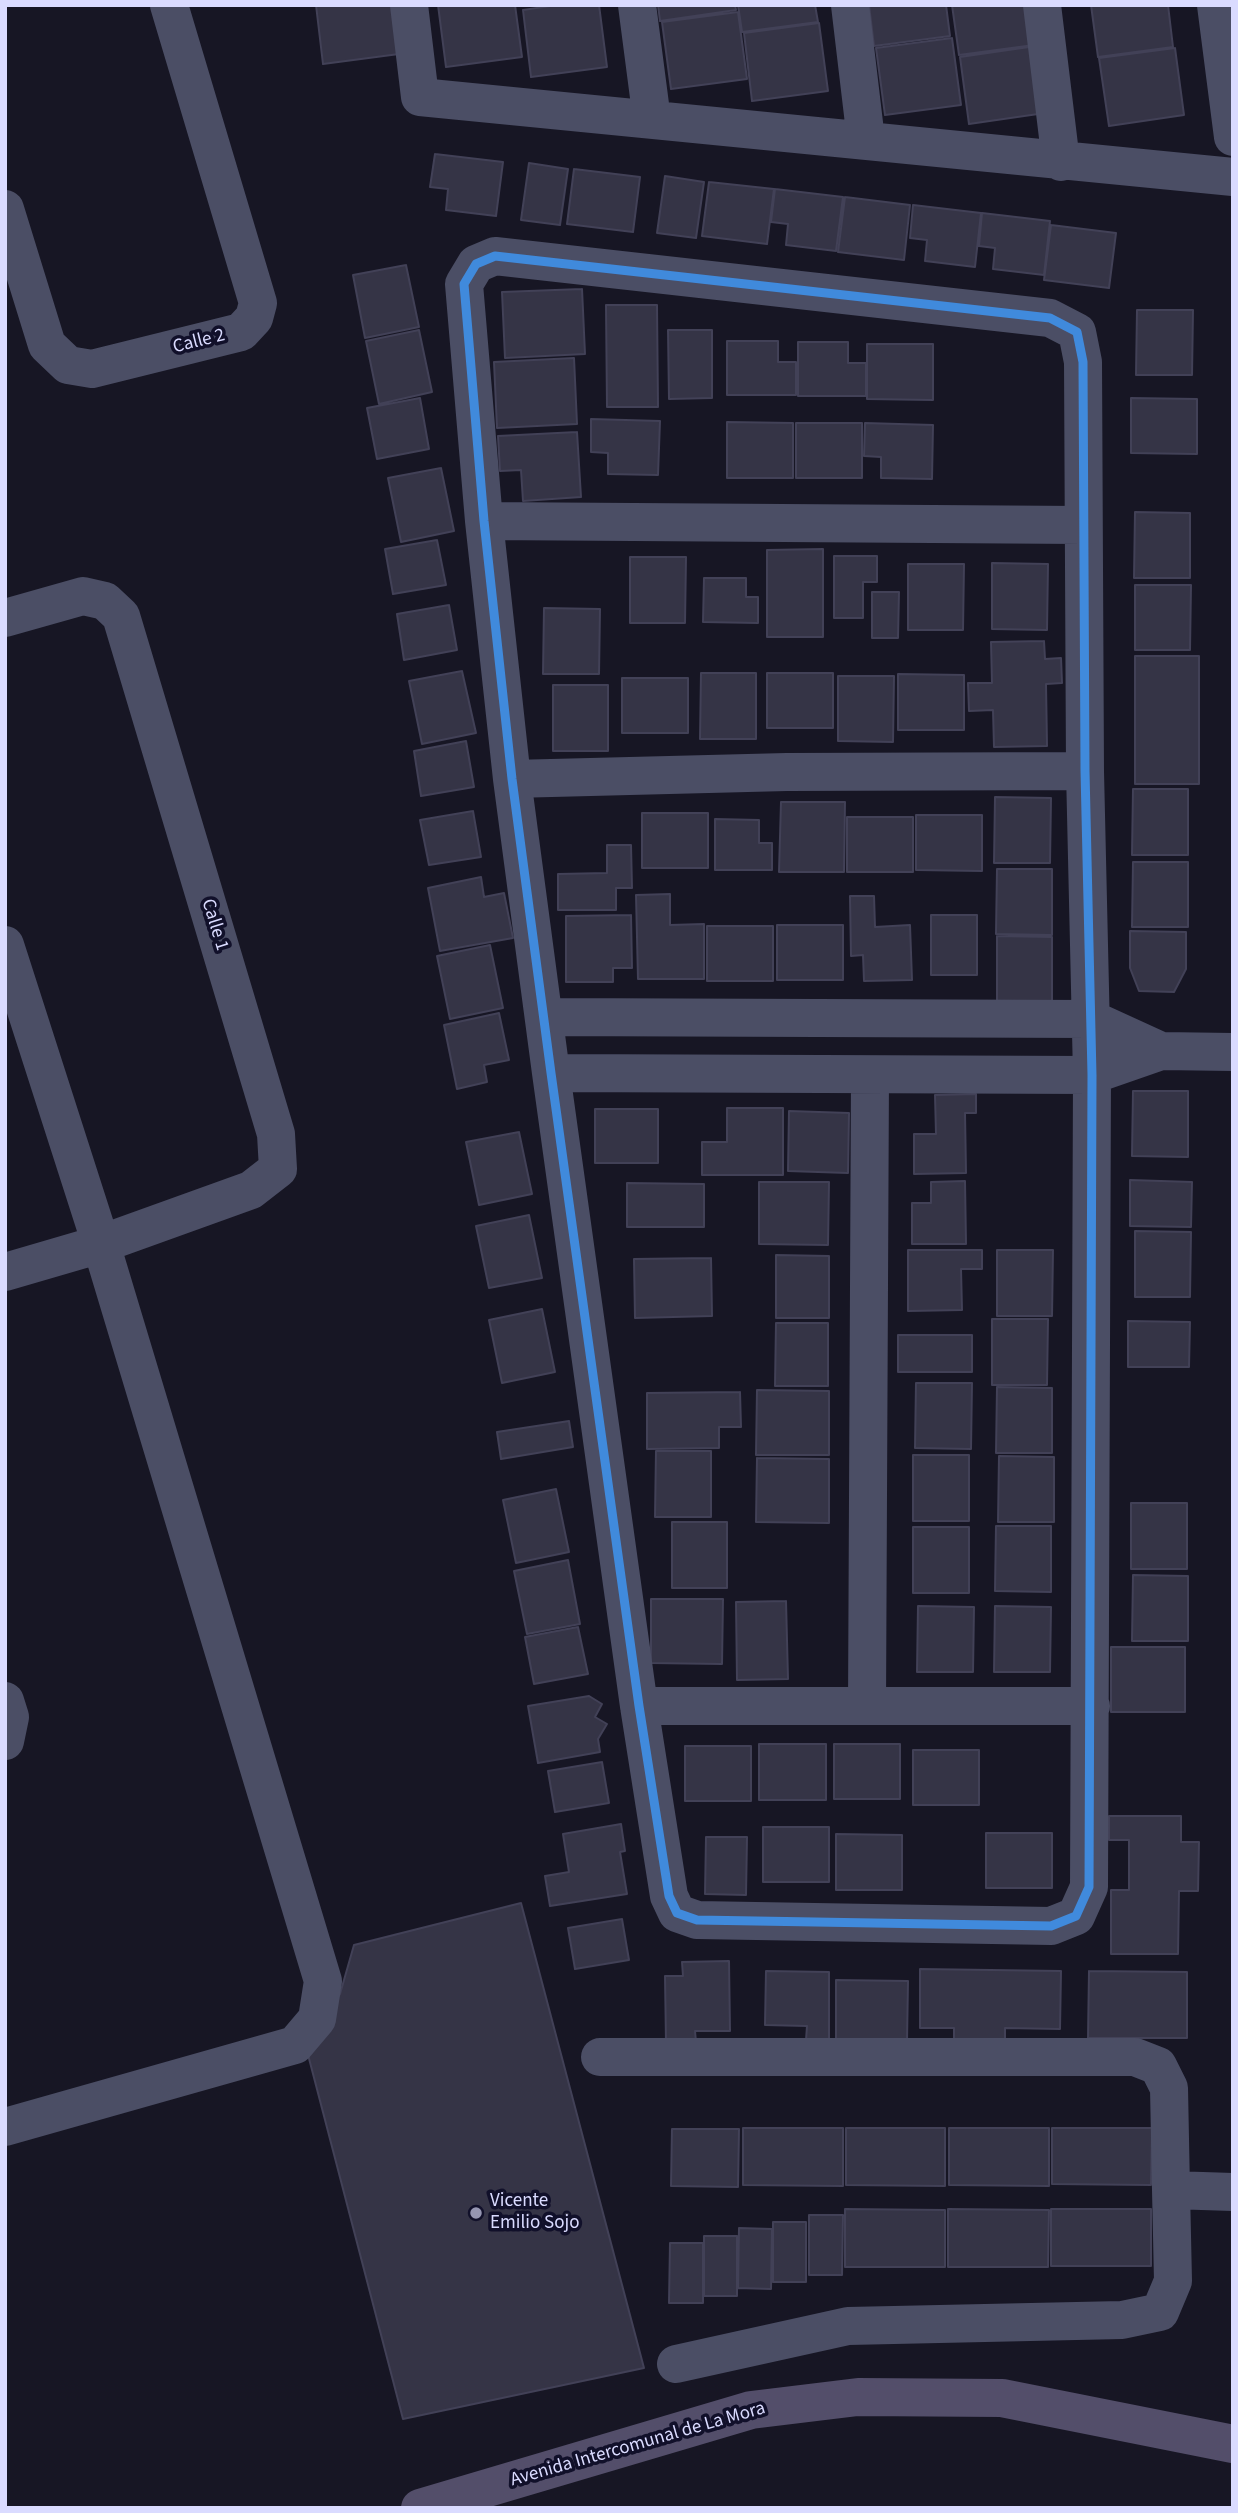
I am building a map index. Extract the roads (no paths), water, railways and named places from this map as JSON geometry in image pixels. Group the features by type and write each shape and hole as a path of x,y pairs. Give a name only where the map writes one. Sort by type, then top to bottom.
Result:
{"main road":[{"name":"Avenida Intercomunal de La Mora","path":"420,2508 751,2410 858,2397 1002,2398 1233,2444"}],"street":[{"name":"Calle 2","path":"5,209 47,345 68,365 92,369 241,332 254,318 258,303 169,5"},
{"path":"409,5 421,97 1233,177"},
{"path":"637,5 652,120"},
{"path":"850,5 866,140"},
{"path":"1042,5 1061,162"},
{"path":"1216,5 1233,137"},
{"path":"495,256 1050,318 1077,332 1083,362 1082,524 1092,1075 1089,1887 1076,1916 1051,1926 697,1920 677,1913 668,1895 639,1706 512,779 484,521 464,284 476,264 495,256"},
{"path":"484,521 1082,524"},
{"name":"Calle 1","path":"5,618 83,596 105,601 121,616 276,1134 278,1169 251,1190 101,1244"},
{"path":"512,779 787,772 1085,771"},
{"path":"5,945 101,1244 323,1981 317,2019 295,2045 5,2127"},
{"path":"544,1017 1091,1019 1161,1051"},
{"path":"551,1073 1092,1075 1161,1051 1233,1052"},
{"path":"867,1706 870,1075"},
{"path":"5,1272 101,1244"},
{"path":"5,1701 10,1717 5,1741"},
{"path":"639,1706 1091,1706"},
{"path":"600,2057 1135,2057 1158,2066 1169,2088 1173,2281 1160,2312 1122,2320 848,2326 676,2364"},
{"path":"1171,2190 1233,2192"}],"place":[{"name":"Vicente Emilio Sojo","path":"476,2213"}]}
